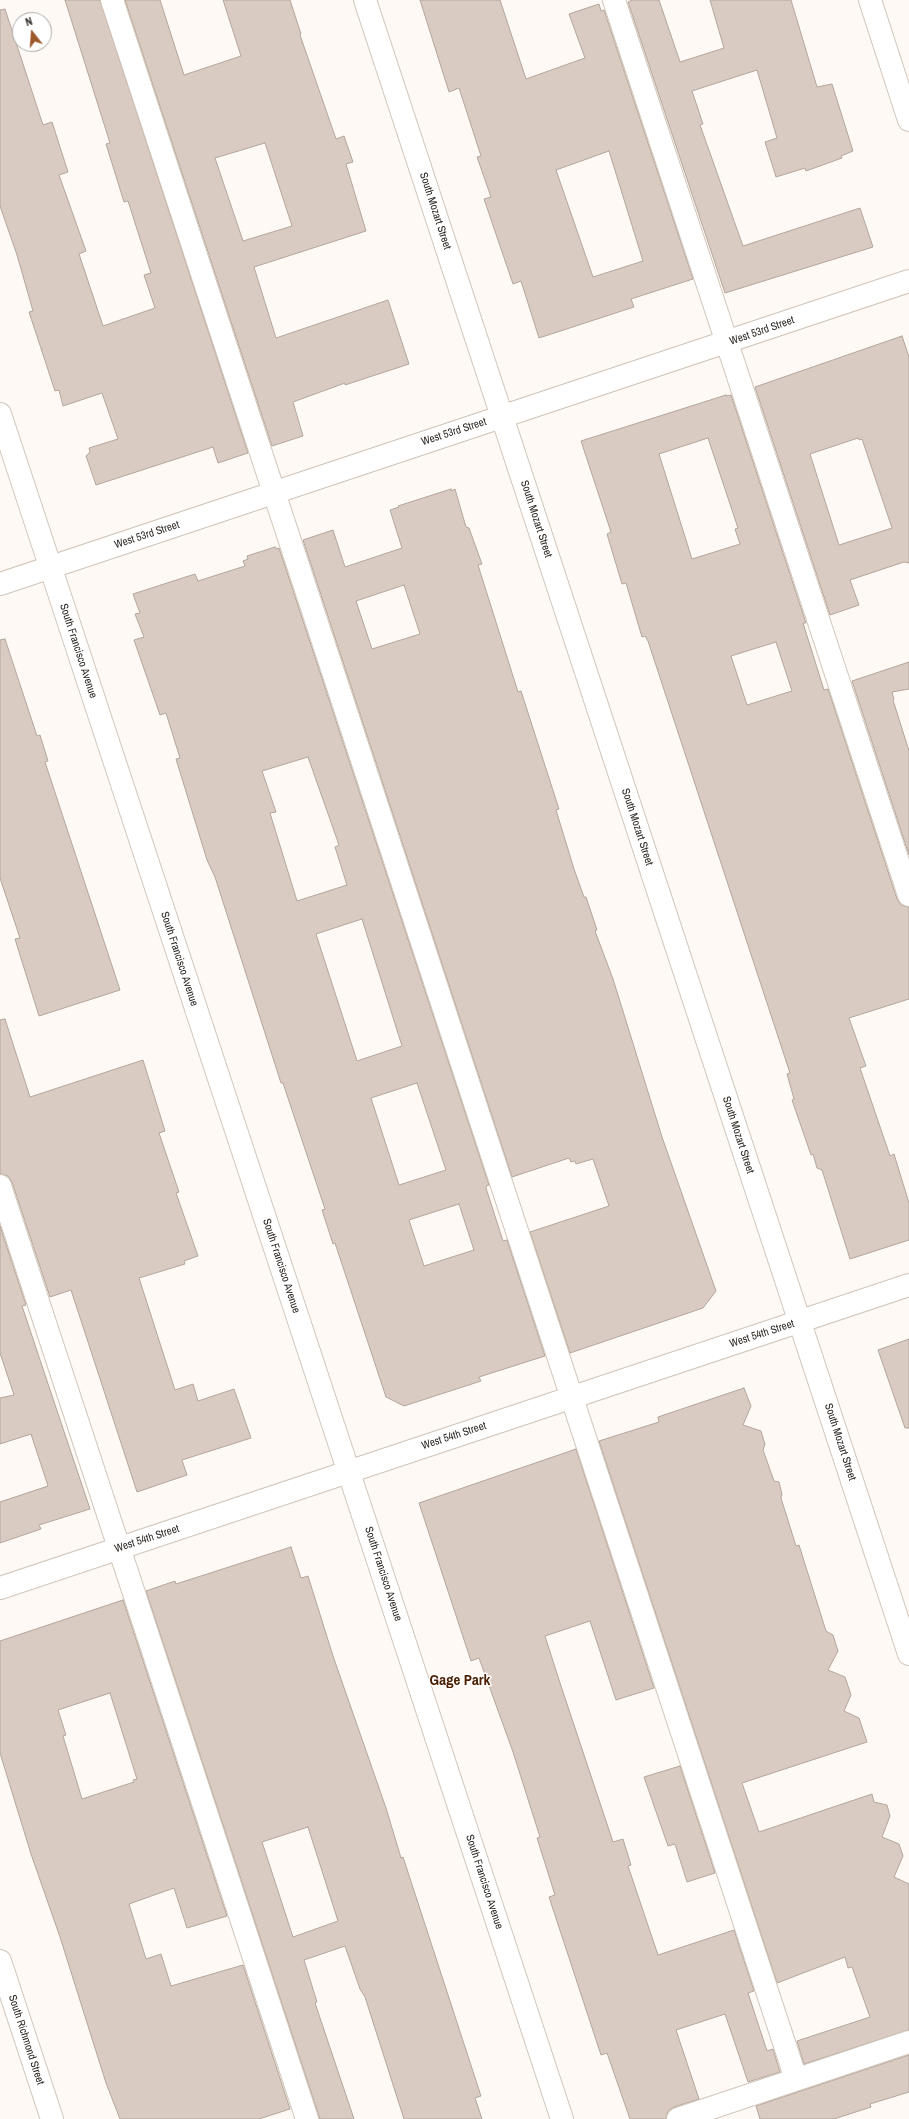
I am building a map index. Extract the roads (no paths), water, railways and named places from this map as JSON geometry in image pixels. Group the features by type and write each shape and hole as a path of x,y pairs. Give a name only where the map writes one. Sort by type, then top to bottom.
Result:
{"street":[{"path":"112,0 796,2079"},
{"name":"South Mozart Street","path":"365,0 909,1654"},
{"path":"614,0 909,895"},
{"path":"870,0 909,120"},
{"name":"West 53rd Street","path":"0,584 909,281"},
{"name":"South Francisco Avenue","path":"0,414 562,2119"},
{"path":"0,1186 307,2119"},
{"name":"West 54th Street","path":"0,1588 909,1286"},
{"name":"South Richmond Street","path":"0,1961 52,2119"},
{"path":"678,2119 909,2042"}],"district":[{"name":"Gage Park","path":"460,1681"}]}
